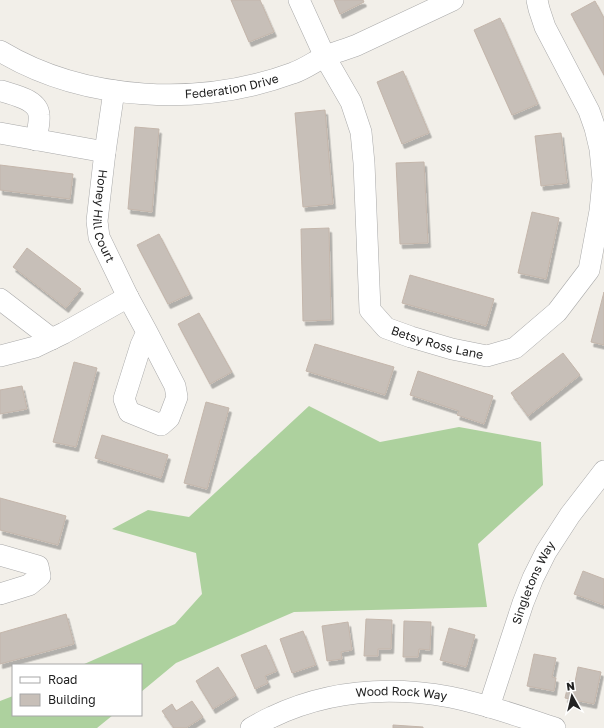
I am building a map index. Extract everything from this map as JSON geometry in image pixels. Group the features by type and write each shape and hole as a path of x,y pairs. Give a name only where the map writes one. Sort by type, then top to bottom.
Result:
{"street":[{"name":"Betsy Ross Lane","path":"299,0 325,56 351,102 361,132 364,163 370,310 386,328 452,349 488,356 515,348 557,312 589,270 600,211 603,180 596,128 589,111 545,27 537,0"},
{"name":"Federation Drive","path":"0,51 17,61 43,72 70,81 114,91 156,95 216,92 250,86 294,73 325,56 355,45 454,0"},
{"path":"0,91 26,99 34,105 39,113 36,140"},
{"name":"Honey Hill Court","path":"114,91 97,222 99,237 128,298 147,332"},
{"path":"0,133 105,152"},
{"path":"0,356 35,347 128,298"},
{"path":"0,299 52,339"},
{"name":"Singletons Way","path":"488,707 522,603 533,578 546,552 570,515 604,471"},
{"path":"0,555 38,566 40,576 29,585 0,594"},
{"name":"Wood Rock Way","path":"251,728 286,710 319,699 352,693 387,690 421,692 452,697 555,728"}],"green space":[{"path":"309,406 380,442 459,427 541,442 543,485 478,544 487,607 294,612 176,663 142,691 142,664 84,664 175,624 202,594 196,553 112,529 148,510 189,517"},
{"path":"12,696 12,716 112,716 97,728 0,728 0,701"}],"building":[{"path":"231,0 260,0 274,32 249,42"},
{"path":"334,0 363,0 364,2 340,14"},
{"path":"595,1 604,18 604,75 571,14"},
{"path":"500,18 538,104 512,115 474,30"},
{"path":"403,71 429,133 402,144 377,82"},
{"path":"325,110 333,204 303,207 295,113"},
{"path":"135,127 159,129 152,212 128,209"},
{"path":"561,133 567,183 541,186 535,136"},
{"path":"424,162 428,243 400,244 396,163"},
{"path":"0,165 73,174 70,199 0,190"},
{"path":"532,212 559,218 546,279 518,273"},
{"path":"329,228 331,320 303,321 301,229"},
{"path":"159,234 190,294 168,304 137,245"},
{"path":"27,248 81,289 66,308 13,267"},
{"path":"410,275 494,299 486,326 402,303"},
{"path":"604,292 604,345 591,342"},
{"path":"199,313 232,372 210,384 178,324"},
{"path":"315,344 394,367 385,395 306,371"},
{"path":"563,353 580,375 528,416 511,393"},
{"path":"74,362 97,368 76,447 53,442"},
{"path":"418,371 493,396 484,424 457,415 459,411 410,395"},
{"path":"22,386 27,409 0,414 0,390"},
{"path":"206,402 229,408 207,489 184,483"},
{"path":"102,435 168,455 161,478 95,458"},
{"path":"0,498 66,516 58,545 0,530"},
{"path":"583,571 604,579 604,605 574,594"},
{"path":"66,614 74,644 0,664 0,633"},
{"path":"366,619 392,620 391,649 378,649 378,656 364,656"},
{"path":"404,621 431,622 430,650 419,649 418,657 403,657"},
{"path":"348,622 352,650 341,652 342,659 327,661 322,626"},
{"path":"449,628 475,635 466,667 440,660"},
{"path":"303,631 316,665 292,673 280,639"},
{"path":"266,645 277,671 265,676 268,683 255,689 241,655"},
{"path":"534,654 556,658 552,677 556,678 554,691 527,686"},
{"path":"218,667 236,695 213,709 196,681"},
{"path":"578,667 601,672 594,704 565,698 569,681 575,682"},
{"path":"192,701 203,717 186,728 174,728 162,711 172,704 176,711"},
{"path":"393,725 423,727 423,728 393,728"}]}
